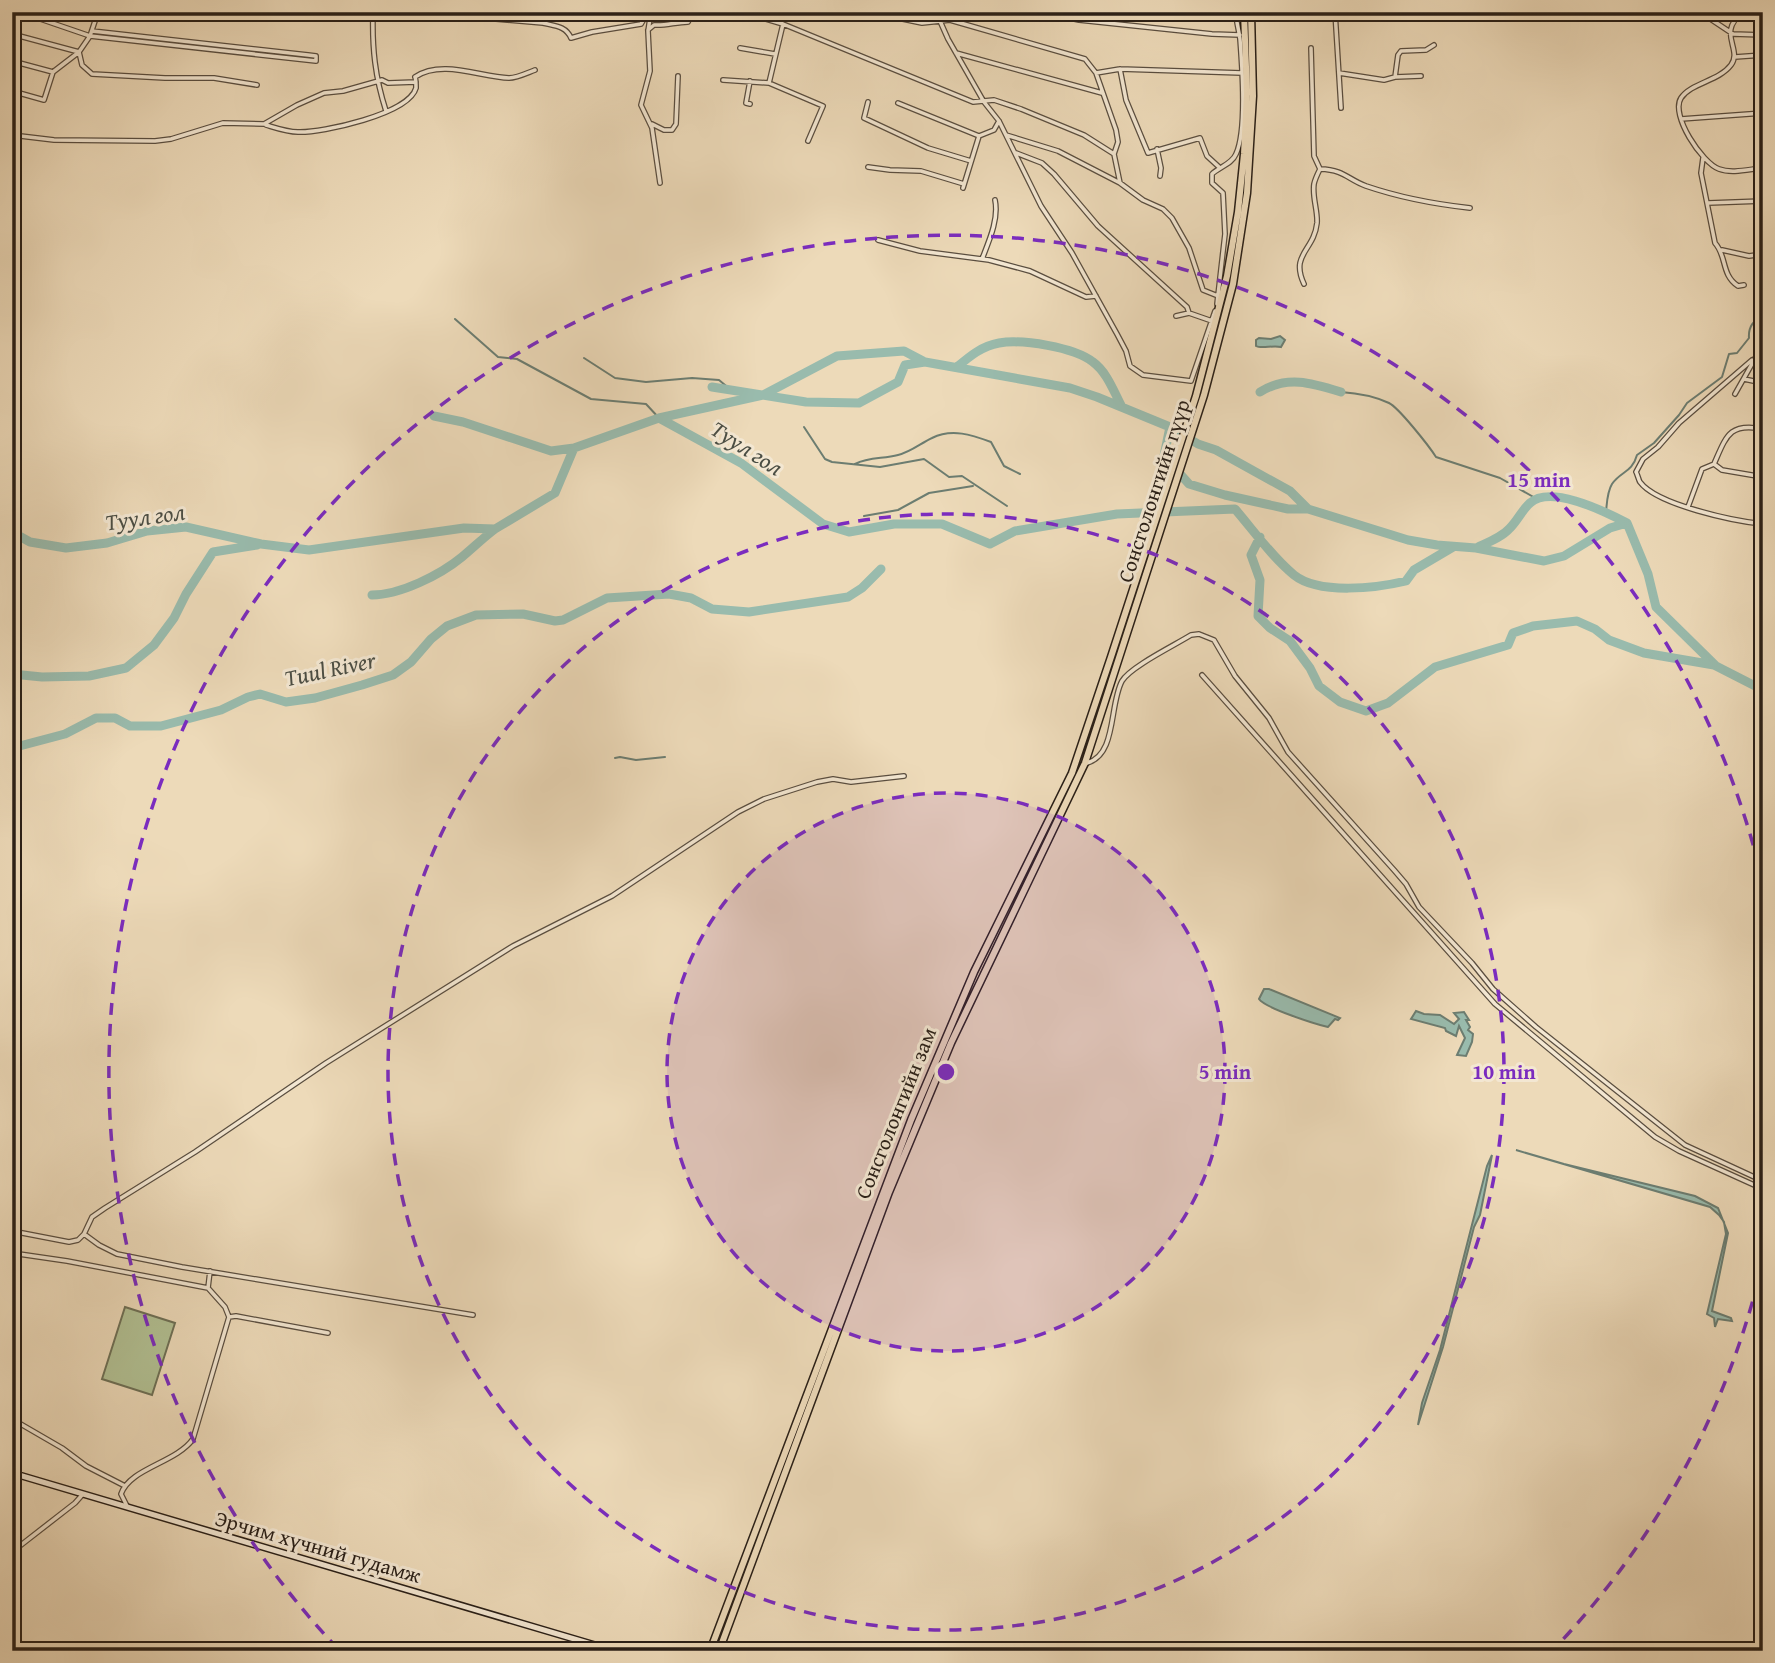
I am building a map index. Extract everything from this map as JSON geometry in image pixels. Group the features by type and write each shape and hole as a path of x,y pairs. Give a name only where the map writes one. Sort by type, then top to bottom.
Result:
{"main road":[{"path":"1200,396 1214,318 1234,237 1241,187 1247,74 1244,12"},
{"path":"1200,396 1231,293 1247,193 1253,96 1251,12"},
{"name":"Сонсголонгийн гүүр","path":"1134,597 1200,396"},
{"name":"Сонсголонгийн зам","path":"719,1651 917,1122 951,1043 1085,763 1134,597"},
{"name":"Сонсголонгийн зам","path":"708,1651 911,1119 974,972 1072,773 1134,597"},
{"name":"Эрчим хүчний гудамж","path":"12,1473 615,1651"}],"street":[{"path":"20,12 91,34 316,61 317,58 206,43 163,42"},
{"path":"12,91 44,100 52,72 79,52 91,34 98,12"},
{"path":"354,12 373,13 373,53 377,82 386,111"},
{"path":"415,12 543,23 562,27 569,32 571,38 641,24 650,12"},
{"path":"650,12 650,71 642,105 650,123 660,183"},
{"path":"748,12 749,18"},
{"path":"869,12 922,23 950,20 1085,59 1096,73 1116,130 1118,142 1114,155 1120,183"},
{"path":"936,12 984,102 999,121 1041,206 1096,296 1126,351 1130,366 1143,375 1191,381 1214,318 1189,313 1176,316"},
{"path":"1042,12 1079,20 1240,35"},
{"path":"1006,135 1058,151 1163,209 1172,218 1189,248 1203,290 1221,297 1225,234 1223,193 1212,183 1212,174 1236,155 1243,124 1240,35 1236,12"},
{"path":"1335,12 1341,108"},
{"path":"1700,12 1733,34 1763,35"},
{"path":"1743,12 1734,19 1729,32 1735,57 1733,63 1723,74 1687,92 1681,98 1677,110 1703,158 1720,170 1763,168"},
{"path":"648,31 654,25 688,22 692,13 762,18 783,24 973,102 994,100 1021,109 1084,135 1114,155"},
{"path":"769,83 783,24"},
{"path":"12,34 79,52"},
{"path":"206,43 206,49"},
{"path":"1395,77 1401,51 1426,50 1434,45"},
{"path":"740,48 775,54"},
{"path":"1304,284 1298,266 1301,255 1311,245 1317,224 1314,184 1320,169 1314,156 1311,48"},
{"path":"79,52 82,65 92,74 214,78 257,85"},
{"path":"956,53 1102,93"},
{"path":"1735,57 1763,55"},
{"path":"12,61 52,72"},
{"path":"12,135 54,140 155,141 171,139 223,123 264,124 294,133 316,132 367,120 386,111 411,96 416,87 415,77 422,73 452,69 511,78 535,70"},
{"path":"1096,73 1119,69 1242,73"},
{"path":"1119,69 1126,100 1148,153 1200,138 1206,156 1219,167"},
{"path":"1339,73 1384,80 1421,76"},
{"path":"650,123 664,130 672,130 676,124 678,76"},
{"path":"723,80 769,83 823,107 808,141"},
{"path":"750,81 746,103 750,104"},
{"path":"264,124 324,93 377,82 416,82"},
{"path":"868,102 864,118 928,148 971,161"},
{"path":"898,103 979,136 995,130 999,121"},
{"path":"1680,119 1763,113"},
{"path":"868,167 921,171 963,186 979,136"},
{"path":"1157,149 1160,176"},
{"path":"1014,153 1042,163 1098,226 1178,298 1189,313"},
{"path":"1703,158 1701,173 1715,243 1722,250 1749,256 1763,254"},
{"path":"1320,169 1346,174 1363,185 1416,202 1470,208"},
{"path":"982,259 994,223 995,200"},
{"path":"1708,203 1763,201"},
{"path":"1225,234 1234,237"},
{"path":"878,240 920,251 982,259 1030,271 1086,298 1096,296"},
{"path":"1722,250 1727,276 1738,286 1744,285"},
{"path":"1763,334 1757,355 1679,423 1639,464 1636,472 1639,482 1657,495 1688,507 1740,521 1763,524"},
{"path":"1735,394 1752,360"},
{"path":"1744,378 1763,383"},
{"path":"1688,507 1702,469 1714,464 1726,435 1749,426 1763,429"},
{"path":"1714,464 1722,470 1763,477"},
{"path":"1085,763 1096,760 1105,748 1120,687 1129,673 1191,635 1199,634 1214,640 1235,676 1269,718 1289,752 1394,870 1419,906 1493,989 1584,1066 1685,1145 1763,1181"},
{"path":"1202,676 1495,1004 1655,1137 1679,1151 1763,1189"},
{"path":"12,1231 69,1242 78,1240 84,1234 92,1216 195,1152 326,1063 513,946 612,896 711,829 764,799 834,779 851,782 904,776"},
{"path":"84,1234 117,1254 473,1315"},
{"path":"12,1254 67,1261 208,1288 225,1307 229,1317 193,1439 186,1450 136,1477 125,1486 121,1496 128,1507"},
{"path":"208,1288 209,1271"},
{"path":"229,1317 236,1316 328,1333"},
{"path":"12,1419 62,1448 86,1466 125,1486"},
{"path":"12,1552 83,1494"}],"green space":[{"path":"125,1307 175,1323 152,1395 102,1379"}],"shaded area":[{"path":"1280,336 1285,340 1281,347 1256,346 1256,340 1259,338 1271,339"},
{"path":"1264,989 1340,1018 1335,1019 1328,1027 1270,1007 1259,999"},
{"path":"1416,1011 1440,1015 1454,1024 1459,1019 1454,1013 1464,1012 1469,1020 1466,1020 1470,1027 1468,1030 1473,1034 1466,1056 1457,1055 1465,1038 1459,1026 1456,1036 1445,1028 1411,1019"},
{"path":"1516,1150 1695,1196 1718,1208 1723,1221 1710,1207"},
{"path":"1492,1155 1480,1215 1474,1227 1443,1347 1418,1425 1422,1403 1440,1350"},
{"path":"1724,1224 1728,1233 1712,1311 1731,1318 1732,1321 1718,1319 1715,1327 1714,1318 1707,1314 1726,1234"}],"waterway":[{"path":"1606,512 1608,494 1615,480 1629,469 1637,455 1654,443 1687,403 1722,377 1729,354 1737,353 1749,338 1752,324 1763,314"},
{"path":"455,319 498,357 517,359 591,399 646,404 659,418"},
{"path":"957,367 993,344 1034,343 1061,348 1098,366 1122,407"},
{"path":"659,418 763,395 837,356 904,351 923,361"},
{"path":"584,358 615,378 646,382 692,378 719,380 731,390"},
{"path":"712,387 806,402 859,403 898,382 905,365 925,362 1070,388 1170,427 1198,444 1216,450 1290,491 1308,509"},
{"path":"1260,392 1290,382 1341,392"},
{"path":"1341,392 1365,395 1389,403 1421,436 1436,457 1500,478 1537,499"},
{"path":"434,416 463,422 551,451 574,448"},
{"name":"Туул гол","path":"12,532 30,542 66,548 107,543 147,531 186,527 261,544 309,550 464,528 495,529 555,493 574,448 659,418 741,463 823,524 849,532 894,524 942,524 990,544 1015,531 1117,514 1235,509 1294,575 1305,581 1333,588 1380,586 1406,581 1414,570 1453,547"},
{"path":"804,427 825,459 832,462 880,467 924,459 949,477 962,476 1007,506"},
{"name":"Tuul River","path":"1170,427 1164,456 1189,484 1288,509 1308,509 1408,540 1476,548 1544,561 1564,556 1610,528 1627,523 1648,574 1656,607 1716,666 1763,690"},
{"path":"855,464 903,454 939,435 954,433 991,442 1004,466 1020,474"},
{"path":"864,516 898,510 929,493 973,486"},
{"path":"1478,547 1507,531 1527,506 1539,498 1564,498 1627,523"},
{"path":"372,595 395,592 431,577 453,564 495,529"},
{"path":"1260,537 1251,555 1260,580 1258,616 1290,641 1310,668 1319,686 1340,702 1366,711 1388,703 1435,667 1508,645 1513,633 1533,626 1577,621 1595,629 1609,640 1644,653 1714,665"},
{"name":"Tuul River","path":"12,674 42,677 89,676 126,668 154,645 174,618 213,552 257,545"},
{"name":"Tuul River","path":"12,748 65,734 96,718 115,718 130,726 161,726 221,710 260,694 286,702 315,698 362,685 393,675 411,662 431,639 447,626 476,615 523,614 555,621 563,620 607,598 669,594 691,598 712,609 749,612 848,597 862,588 881,569"},
{"path":"615,758 636,760 665,757"}]}
